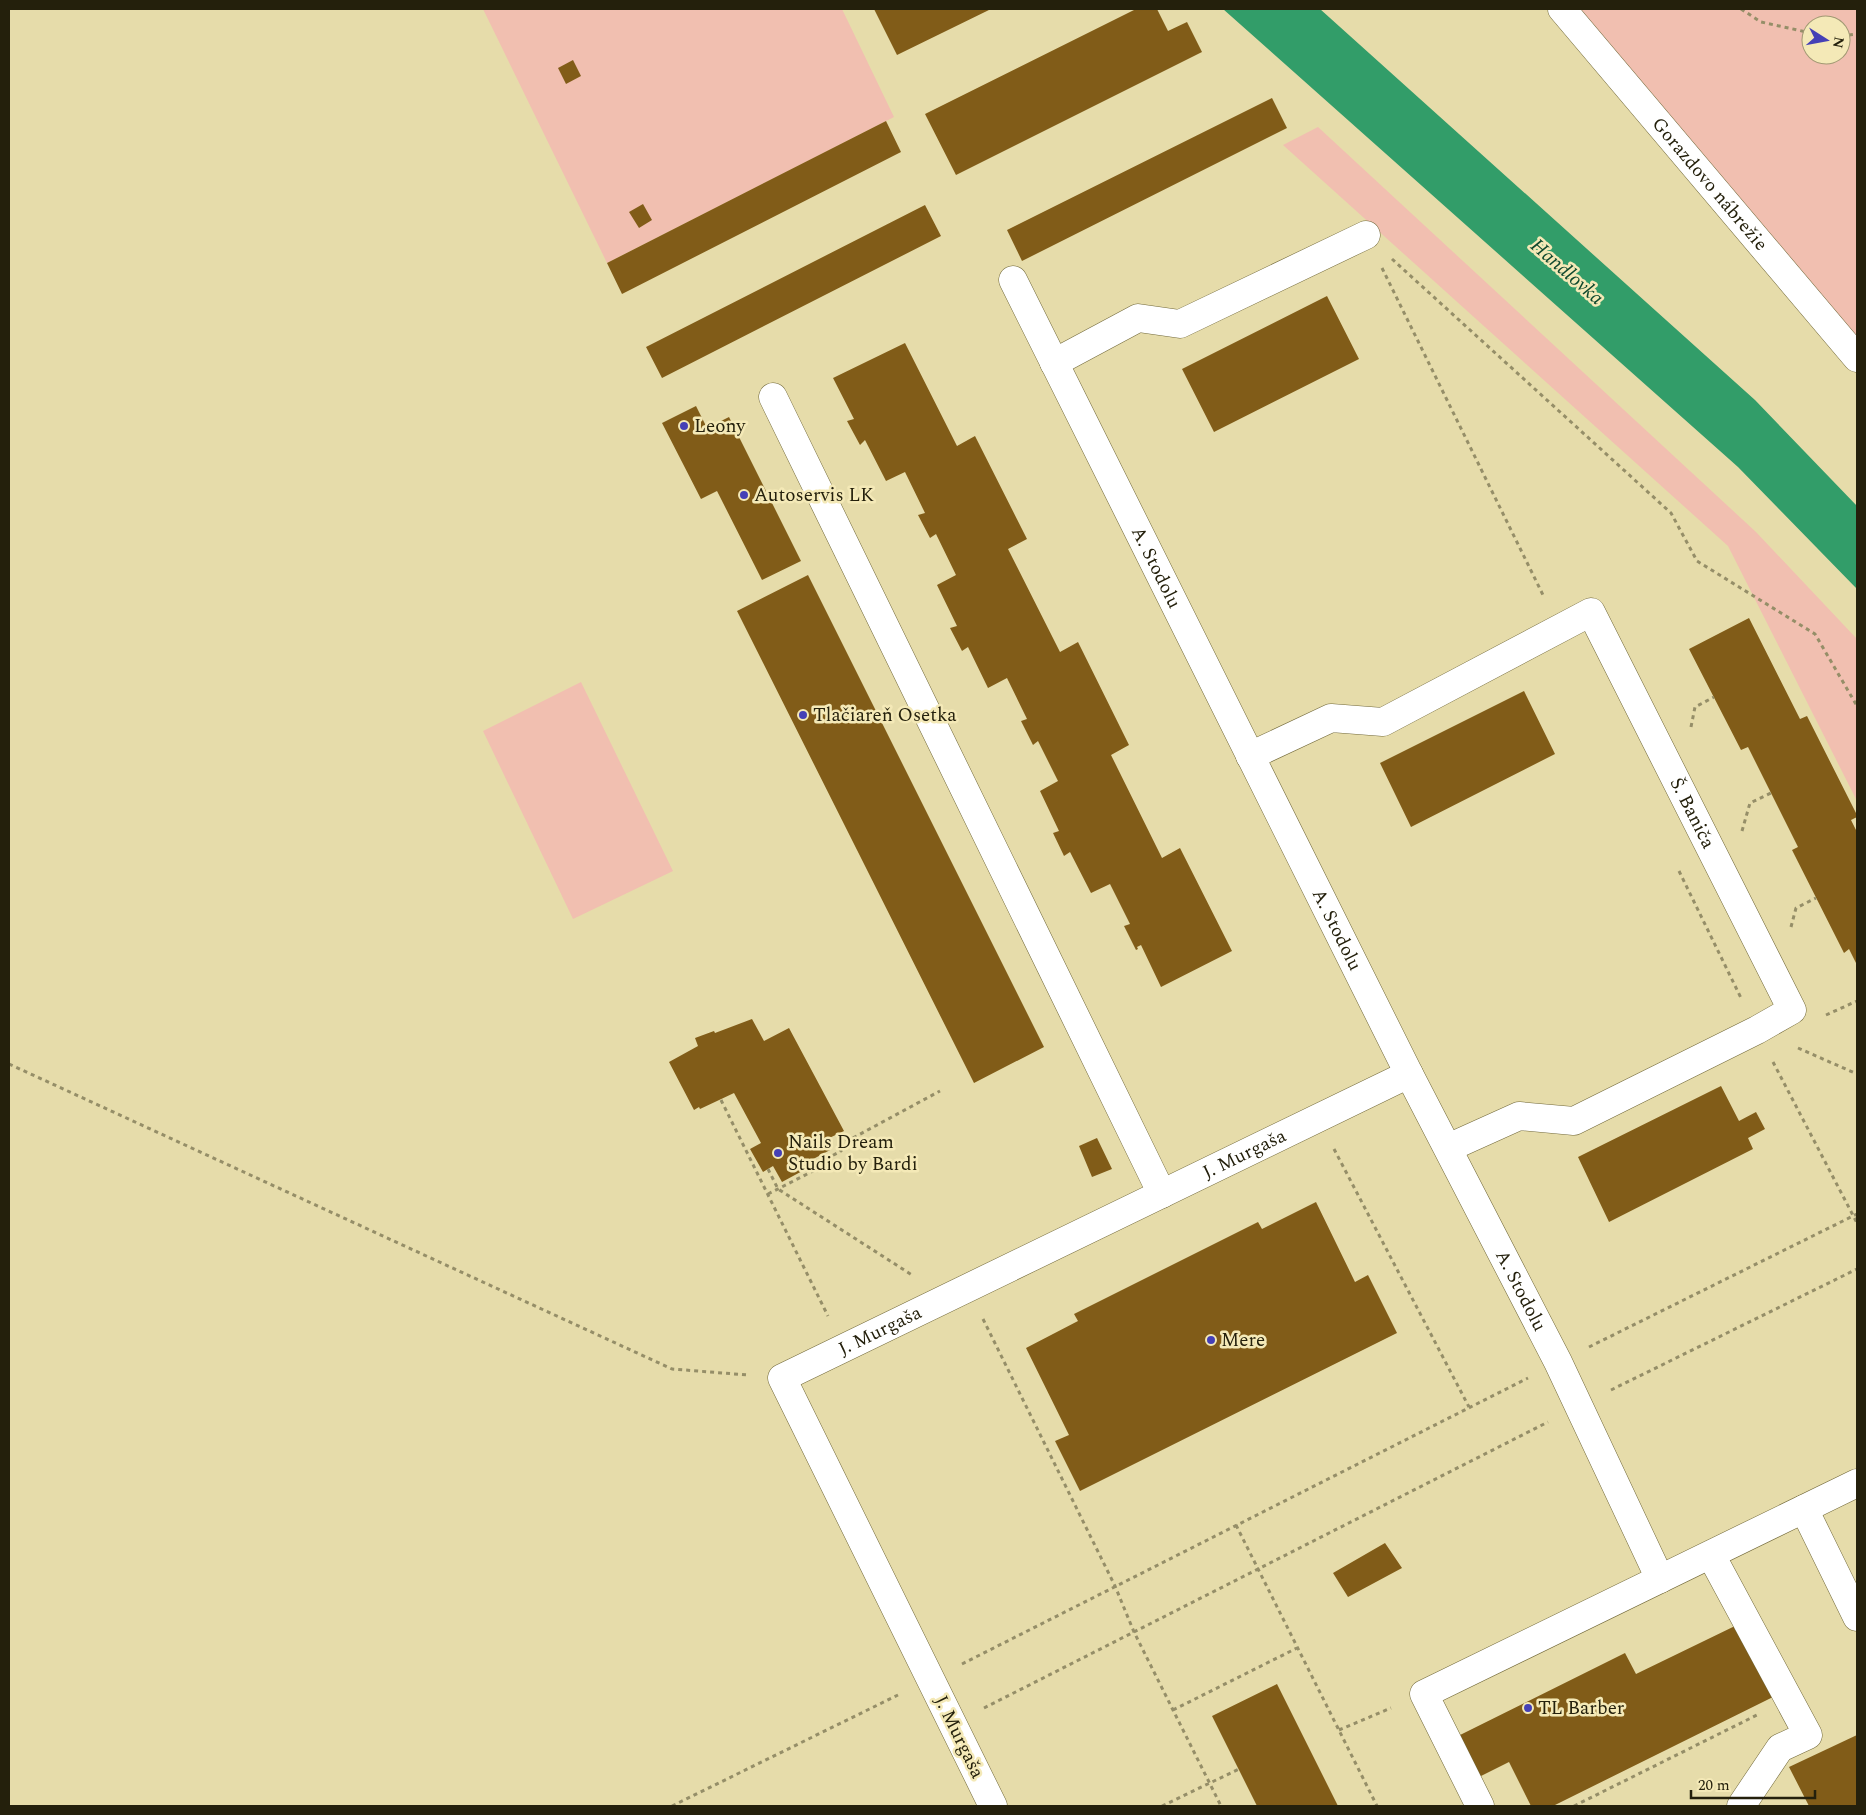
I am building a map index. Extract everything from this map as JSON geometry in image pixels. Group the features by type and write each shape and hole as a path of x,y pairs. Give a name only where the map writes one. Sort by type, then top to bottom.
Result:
{"street":[{"name":"Gorazdovo nábrežie","path":"1562,9 1848,333 1857,358"},
{"path":"1054,363 1138,318 1180,324 1366,235"},
{"name":"A. Stodolu","path":"1013,280 1409,1074 1558,1362 1660,1579"},
{"path":"773,397 1162,1194"},
{"name":"Š. Baniča","path":"1560,629 1591,612 1792,1010 1757,1030"},
{"path":"1250,756 1331,718 1383,722 1560,629"},
{"path":"1448,1148 1519,1116 1574,1121 1757,1030"},
{"name":"J. Murgaša","path":"994,1806 782,1378 1409,1074"},
{"path":"1480,1806 1424,1694 1857,1483"},
{"path":"1804,1509 1857,1617"},
{"path":"1711,1554 1808,1735 1780,1748 1741,1806"}],"path":[{"path":"1741,9 1761,22 1801,32"},
{"path":"1366,235 1560,629"},
{"path":"1366,235 1671,513 1697,561 1816,634 1857,706"},
{"path":"1757,1030 1857,1074"},
{"path":"9,1064 672,1369 782,1378"},
{"path":"768,1194 815,1170 813,1166 842,1151 838,1146 940,1091"},
{"path":"721,1100 843,1348"},
{"path":"1317,1118 1469,1408"},
{"path":"768,1169 778,1189 958,1293 1115,1586 1134,1632 1221,1806"},
{"path":"672,1806 931,1679 1558,1362 1857,1214"},
{"path":"953,1724 1579,1406 1857,1269"},
{"path":"1236,1526 1377,1806"},
{"path":"1173,1710 1297,1648"},
{"path":"1339,1730 1424,1694"},
{"path":"1574,1806 1788,1699"},
{"path":"1162,1806 1239,1769"}],"shaded area":[{"path":"483,9 842,9 894,117 607,263"},
{"path":"1566,9 1857,9 1857,349"},
{"path":"1318,127 1756,532 1857,639 1857,801 1728,546 1283,145"},
{"path":"581,682 673,871 573,919 483,731"}],"water":[{"name":"Handlovka","path":"1223,9 1320,9 1755,400 1857,506 1857,589 1738,467"}],"building":[{"path":"874,9 991,9 897,55"},
{"path":"1136,9 1157,9 1168,31 1187,22 1202,52 956,175 925,114"},
{"path":"573,60 581,76 566,84 558,68"},
{"path":"1272,98 1287,128 1022,261 1007,230"},
{"path":"886,121 901,152 622,294 607,263"},
{"path":"643,204 652,220 639,228 629,212"},
{"path":"925,205 941,236 662,378 646,347"},
{"path":"1327,296 1359,359 1214,432 1182,369"},
{"path":"905,343 957,446 975,436 1027,539 1008,549 1060,652 1078,642 1129,745 1111,755 1162,858 1180,848 1232,951 1161,987 1141,945 1136,950 1124,926 1130,924 1110,884 1091,893 1070,852 1064,856 1053,833 1059,831 1040,791 1058,781 1038,741 1033,745 1021,721 1027,719 1007,678 988,688 968,647 962,651 950,628 957,626 937,585 956,575 936,534 930,538 918,515 925,513 905,472 886,481 865,440 860,445 847,421 854,419 833,378"},
{"name":"Autoservis LK","path":"696,406 707,428 729,417 801,561 762,580 717,491 701,499 662,423"},
{"path":"808,575 1044,1047 974,1083 737,611"},
{"path":"1749,618 1800,719 1807,716 1857,815 1857,817 1851,820 1857,832 1857,965 1849,949 1844,953 1792,850 1798,847 1748,747 1741,750 1689,649"},
{"path":"1524,691 1555,754 1411,827 1380,763"},
{"path":"752,1019 764,1041 789,1028 844,1131 825,1140 830,1150 804,1164 806,1169 782,1182 773,1166 763,1172 750,1149 761,1143 734,1093 694,1110 669,1062 698,1046 695,1038 714,1031 715,1033"},
{"path":"1721,1086 1739,1121 1756,1112 1765,1129 1748,1138 1753,1149 1609,1222 1578,1157"},
{"path":"1097,1138 1112,1169 1092,1177 1079,1146"},
{"name":"Mere","path":"1316,1202 1355,1282 1368,1275 1397,1333 1080,1491 1055,1441 1069,1435 1026,1348 1078,1321 1074,1314 1258,1222 1262,1229"},
{"path":"1385,1543 1402,1568 1348,1597 1333,1573"},
{"path":"1737,1625 1773,1697 1553,1806 1531,1806 1509,1762 1475,1779 1454,1738 1625,1653 1636,1674"},
{"path":"1277,1684 1338,1806 1257,1806 1212,1716"},
{"path":"1857,1735 1857,1806 1809,1806 1789,1767"}],"place":[{"name":"Leony","path":"684,426"},
{"name":"Autoservis LK","path":"744,495"},
{"name":"Tlačiareň Osetka","path":"803,715"},
{"name":"Nails Dream Studio by Bardi","path":"778,1153"},
{"name":"Mere","path":"1211,1340"},
{"name":"TL Barber","path":"1528,1708"}]}
